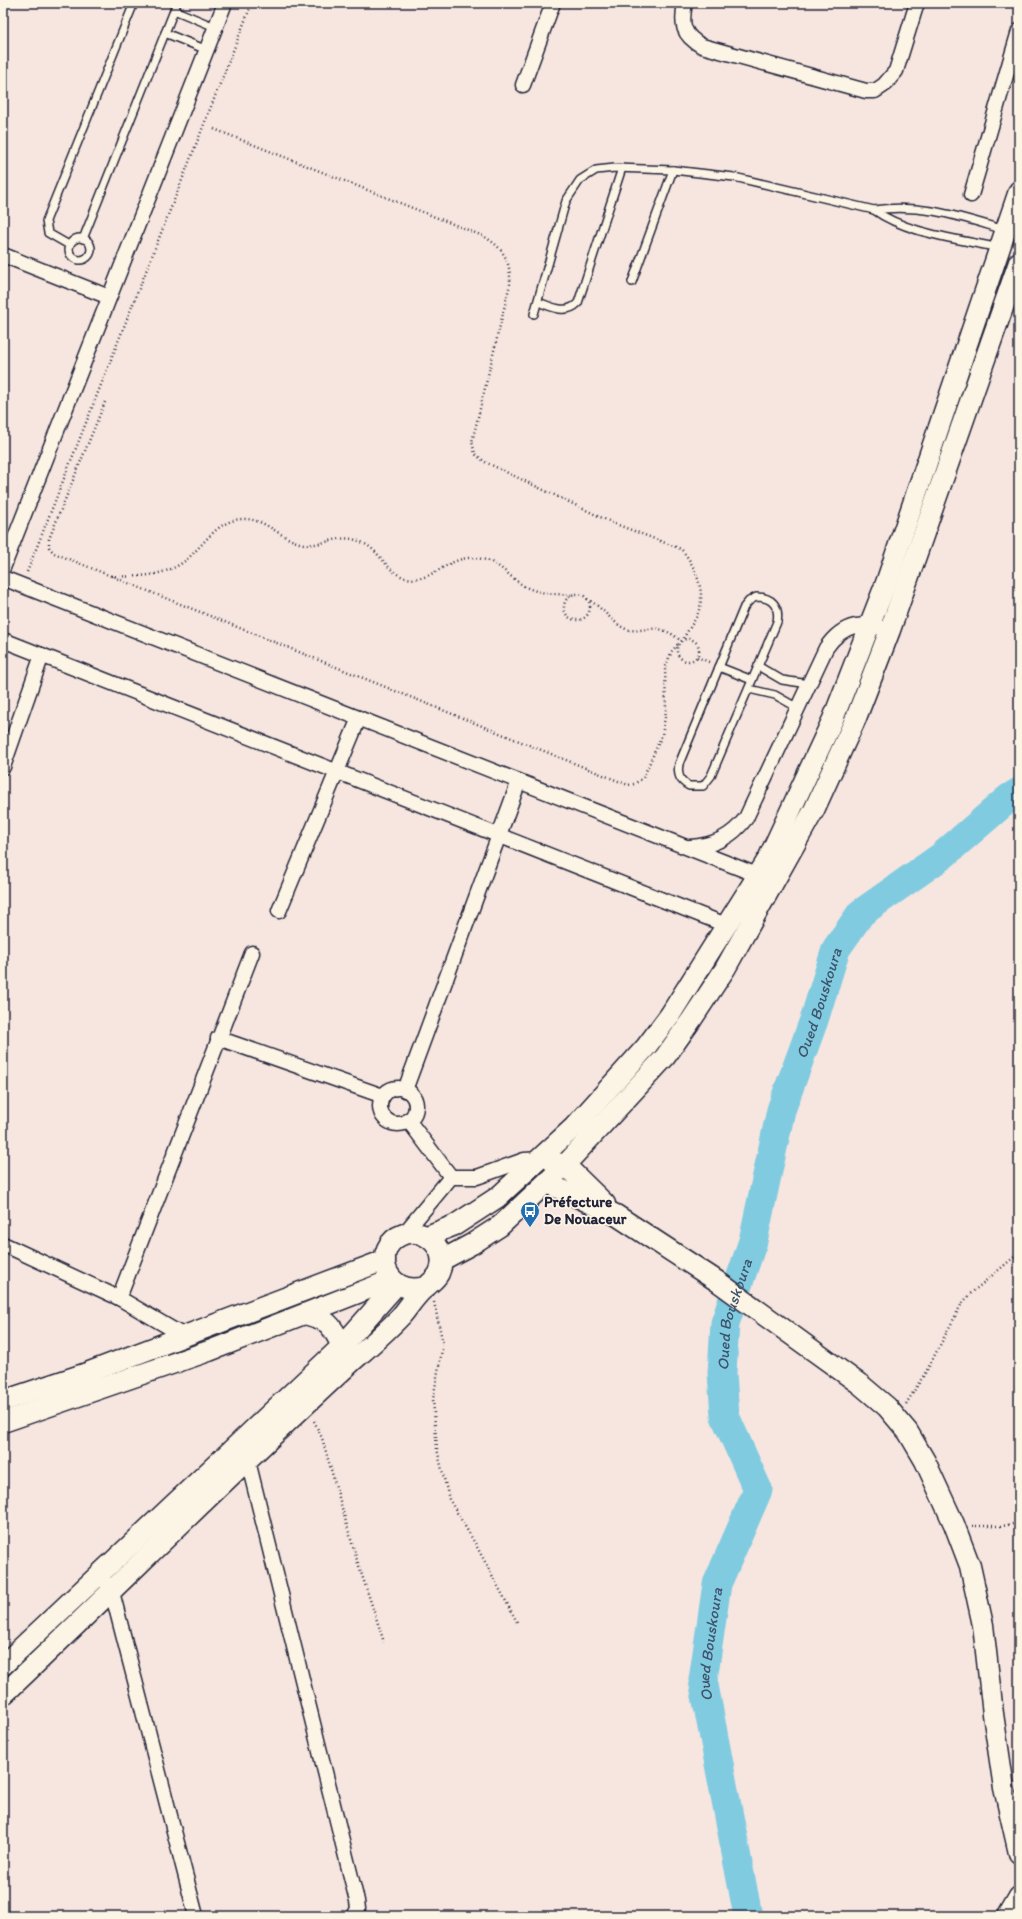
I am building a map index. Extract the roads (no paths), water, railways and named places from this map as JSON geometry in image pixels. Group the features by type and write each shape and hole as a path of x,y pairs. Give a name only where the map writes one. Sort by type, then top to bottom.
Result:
{"main road":[{"path":"427,1236 455,1225 498,1197 574,1127 646,1047 670,1015 768,859 833,719 886,583 1008,238 1019,191"},
{"path":"1008,238 1019,254"},
{"path":"442,1260 472,1244 500,1226 547,1183 665,1057 725,969 814,810 856,718 890,630 1019,262"},
{"path":"541,1159 564,1165 616,1215"},
{"path":"547,1183 616,1215 717,1282 748,1306 830,1362 871,1394 897,1418 925,1461 954,1524 970,1566 983,1625 993,1714 1004,1788 1019,1853"},
{"path":"3,1695 307,1404 386,1331 439,1273 442,1260 440,1251 434,1242 427,1236 411,1233 403,1235 390,1245 386,1252 385,1268 394,1282 410,1289 427,1285"},
{"path":"3,1401 84,1374 385,1260"},
{"path":"3,1422 209,1351 394,1282"},
{"path":"3,1665 100,1572 342,1346 394,1282"},
{"path":"305,1314 324,1319 329,1323 342,1346"},
{"path":"1008,1916 1019,1897"}],"street":[{"path":"3,568 225,3"},
{"path":"523,85 553,3"},
{"path":"685,3 683,17 685,32 689,38 702,46 866,91 875,91 884,85 896,72 917,3"},
{"path":"971,194 1019,31"},
{"path":"3,255 109,297"},
{"path":"3,578 690,847 757,875"},
{"path":"690,847 701,847 717,842 732,834 740,827 752,808 826,648 833,637 844,629 870,624 890,630"},
{"path":"3,640 726,925"},
{"path":"3,767 42,655"},
{"path":"279,911 359,718"},
{"path":"405,1090 519,781"},
{"path":"119,1298 252,953"},
{"path":"218,1038 383,1096"},
{"path":"393,1089 405,1090 410,1093 416,1104 413,1116 408,1120 397,1123 386,1118 380,1108 383,1096 393,1089"},
{"path":"408,1120 451,1177"},
{"path":"451,1177 477,1177 524,1160 541,1159"},
{"path":"403,1235 451,1177"},
{"path":"3,1244 119,1298 184,1336"},
{"path":"248,1461 357,1901 358,1909 354,1916"},
{"path":"100,1572 112,1592 196,1916"}],"lane":[{"path":"69,245 48,232 46,221 134,3"},
{"path":"83,238 176,6 216,27"},
{"path":"165,34 207,50"},
{"path":"534,314 570,193 580,180 588,174 605,168 673,170 734,177 874,210 906,207 927,209 1008,238"},
{"path":"538,302 563,310 574,307 578,303 622,168"},
{"path":"632,282 673,170"},
{"path":"874,210 886,219 911,228 1008,238"},
{"path":"83,238 87,241 91,248 90,253 84,259 80,260 72,257 68,249 69,245 75,239 83,238"},
{"path":"756,597 764,597 771,601 776,607 779,615 758,666 708,782 696,787 684,783 678,771 679,764 744,607 749,601 756,597"},
{"path":"758,666 782,680 809,684"},
{"path":"719,667 752,680"},
{"path":"749,689 775,695 798,708"}],"waterway":[{"name":"Oued Bouskoura","path":"748,1916 703,1680 717,1584 758,1490 725,1416 722,1373 725,1323 753,1241 781,1110 814,1020 836,949 861,913 942,856 1009,798 1019,792"}],"place":[{"name":"Préfecture De Nouaceur","path":"530,1228"}]}
